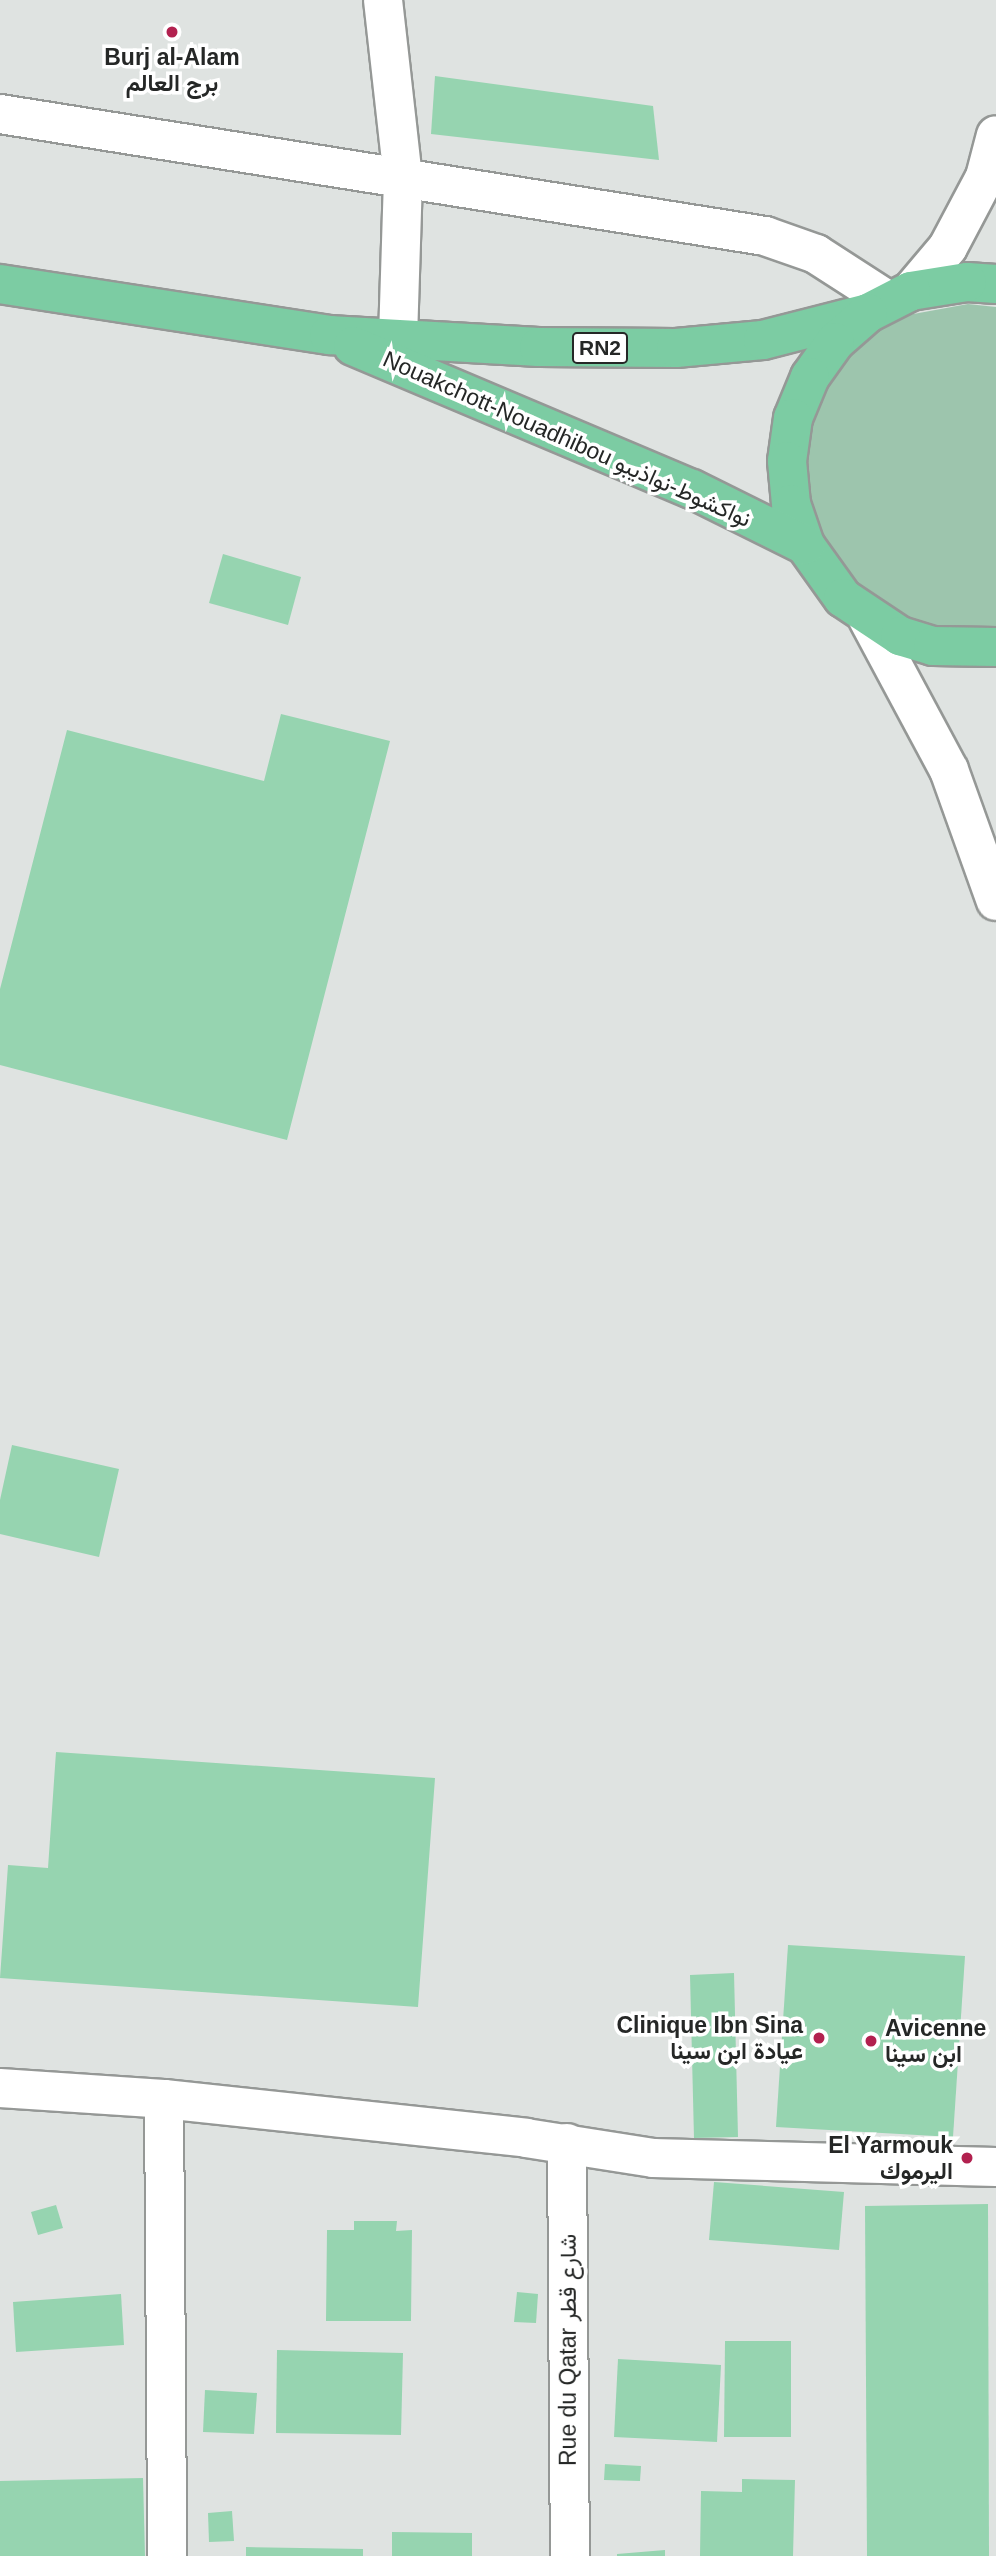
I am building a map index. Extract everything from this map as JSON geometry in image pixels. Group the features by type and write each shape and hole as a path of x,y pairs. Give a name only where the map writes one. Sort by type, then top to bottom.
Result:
{"highway":[{"name":"Nouakchott-Nouadhibou نواكشوط-نواذيبو","path":"0,284 329,335 676,348 763,340 967,282 996,284"},
{"path":"889,302 835,342 816,368 793,418 787,461 791,504 804,545 843,598 868,619 900,636 933,646 996,647"},
{"name":"Nouakchott-Nouadhibou نواكشوط-نواذيبو","path":"329,335 692,489 804,545"}],"street":[{"path":"383,0 403,179 398,339"},
{"path":"0,114 765,236 816,254 889,302 948,247 985,177 996,135"},
{"path":"868,619 949,770 996,901"},
{"path":"0,2088 164,2099 567,2143 653,2158 996,2166"},
{"path":"164,2099 167,2556"},
{"name":"Rue du Qatar شارع قطر","path":"567,2143 570,2556"}],"green space":[{"path":"968,304 996,307 996,640 947,642 829,572 798,465 821,387 846,355 879,329 908,315"}],"building":[{"path":"435,76 653,106 659,160 431,134"},
{"path":"223,554 301,577 288,625 209,603"},
{"path":"281,714 390,741 287,1140 0,1065 0,989 67,730 264,781"},
{"path":"12,1445 119,1469 99,1557 0,1534 0,1500"},
{"path":"56,1752 435,1778 418,2007 0,1978 8,1865 48,1868"},
{"name":"Avicenne ابن سينا","path":"788,1945 965,1956 953,2137 776,2127"},
{"path":"734,1973 738,2137 694,2138 690,1975"},
{"path":"714,2182 844,2192 839,2250 709,2240"},
{"path":"988,2204 989,2556 867,2556 865,2206"},
{"path":"56,2205 63,2228 38,2235 31,2212"},
{"path":"354,2221 397,2221 396,2231 412,2230 411,2321 326,2321 327,2230 354,2230"},
{"path":"517,2292 538,2294 536,2323 514,2322"},
{"path":"121,2294 124,2345 16,2352 13,2302"},
{"path":"725,2341 791,2341 791,2437 724,2437"},
{"path":"277,2350 403,2353 401,2435 276,2433"},
{"path":"618,2359 721,2365 717,2442 614,2437"},
{"path":"205,2390 257,2393 254,2434 203,2432"},
{"path":"605,2464 641,2466 640,2481 604,2480"},
{"path":"143,2478 145,2556 0,2556 0,2481"},
{"path":"742,2479 795,2480 793,2556 700,2556 701,2491 742,2492"},
{"path":"232,2511 234,2541 209,2542 208,2513"},
{"path":"392,2532 472,2533 472,2556 392,2556"},
{"path":"246,2547 363,2549 363,2556 246,2556"},
{"path":"665,2550 665,2556 617,2556 617,2554"}],"place":[{"name":"Burj al-Alam برج العالم","path":"172,32"},
{"name":"Clinique Ibn Sina عيادة ابن سينا","path":"819,2038"},
{"name":"Avicenne ابن سينا","path":"871,2041"},
{"name":"El Yarmouk اليرموك","path":"967,2158"}]}
